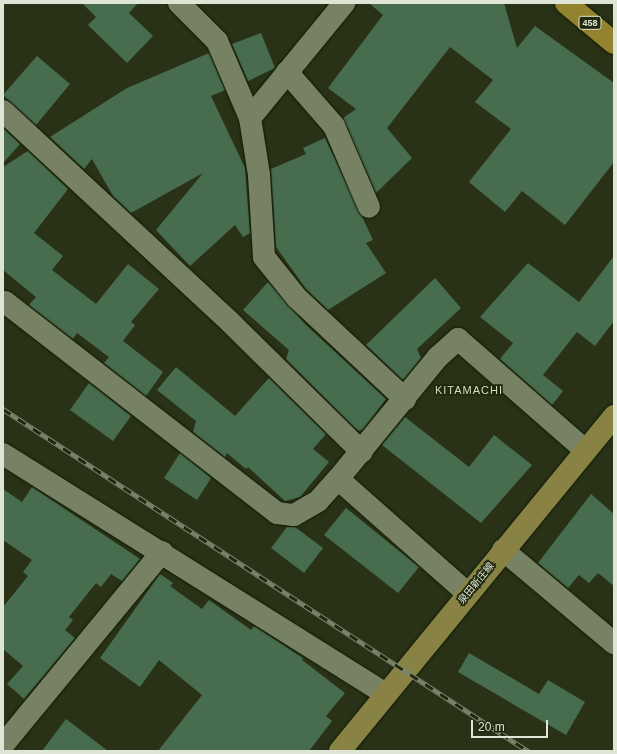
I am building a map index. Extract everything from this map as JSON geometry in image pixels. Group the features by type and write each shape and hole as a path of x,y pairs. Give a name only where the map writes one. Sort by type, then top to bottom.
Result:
{"highway":[{"name":"458","path":"566,3 614,43"}],"main road":[{"name":"泉田新庄線","path":"340,751 467,593 614,416"}],"street":[{"path":"178,3 217,41 250,118 259,175 264,258 297,298 405,399"},
{"path":"250,118 344,3"},
{"path":"287,72 334,126 369,207"},
{"path":"3,111 230,322 362,452"},
{"path":"5,302 277,513 294,515 318,501 362,452 405,399 458,339 585,450"},
{"path":"3,454 162,552 385,694"},
{"path":"338,479 467,593"},
{"path":"503,550 614,643"},
{"path":"3,745 162,552"}],"building":[{"path":"82,3 138,3 129,13 153,36 127,63 88,25 96,17"},
{"path":"369,3 504,3 517,48 535,26 614,83 614,162 565,225 522,191 505,212 469,182 511,129 475,102 493,80 450,47 387,128 412,158 376,193 343,118 356,109 328,88 383,15"},
{"path":"261,33 275,68 248,81 232,44"},
{"path":"209,53 225,90 211,96 245,168 250,233 243,237 235,225 190,266 156,230 203,173 131,213 113,196 92,159 84,169 50,137 127,88"},
{"path":"37,56 70,84 36,125 3,95"},
{"path":"3,128 20,144 3,163"},
{"path":"325,138 373,240 366,243 386,273 328,310 306,289 276,247 271,169 306,154 303,148"},
{"path":"28,151 68,189 34,233 63,256 52,270 96,304 128,264 159,289 131,322 135,325 123,341 163,372 146,396 104,363 109,357 77,333 73,339 29,305 36,297 3,270 3,167"},
{"path":"614,256 614,321 595,346 577,332 543,375 563,391 552,405 500,359 513,343 480,317 528,263 579,302"},
{"path":"435,278 461,308 417,349 421,358 403,380 366,345"},
{"path":"268,282 305,324 386,399 363,429 359,431 353,426 286,359 289,350 243,310"},
{"path":"176,367 235,416 269,378 326,434 313,449 329,462 300,497 285,501 248,467 246,469 227,453 225,457 193,432 196,421 157,390"},
{"path":"89,383 131,416 113,441 70,410"},
{"path":"405,417 469,467 494,435 532,465 481,523 382,445"},
{"path":"180,453 211,478 197,500 164,478"},
{"path":"32,487 140,559 122,581 111,574 101,587 96,583 69,617 73,620 65,630 75,638 24,699 7,684 23,666 3,649 3,607 28,576 23,572 32,560 3,540 3,489 22,502"},
{"path":"591,494 614,514 614,586 598,573 589,583 579,575 568,588 538,563"},
{"path":"346,508 419,567 398,593 324,535"},
{"path":"287,527 295,527 323,548 304,573 271,548"},
{"path":"160,574 173,583 170,586 202,609 209,600 251,630 254,626 303,658 302,660 345,693 326,716 332,721 309,751 158,751 202,695 159,660 140,687 100,658"},
{"path":"469,653 539,694 548,680 585,702 566,735 458,672"},
{"path":"66,719 108,751 42,751"}],"railway":[{"path":"3,409 528,751"}],"district":[{"name":"KITAMACHI","path":"469,390"}]}
